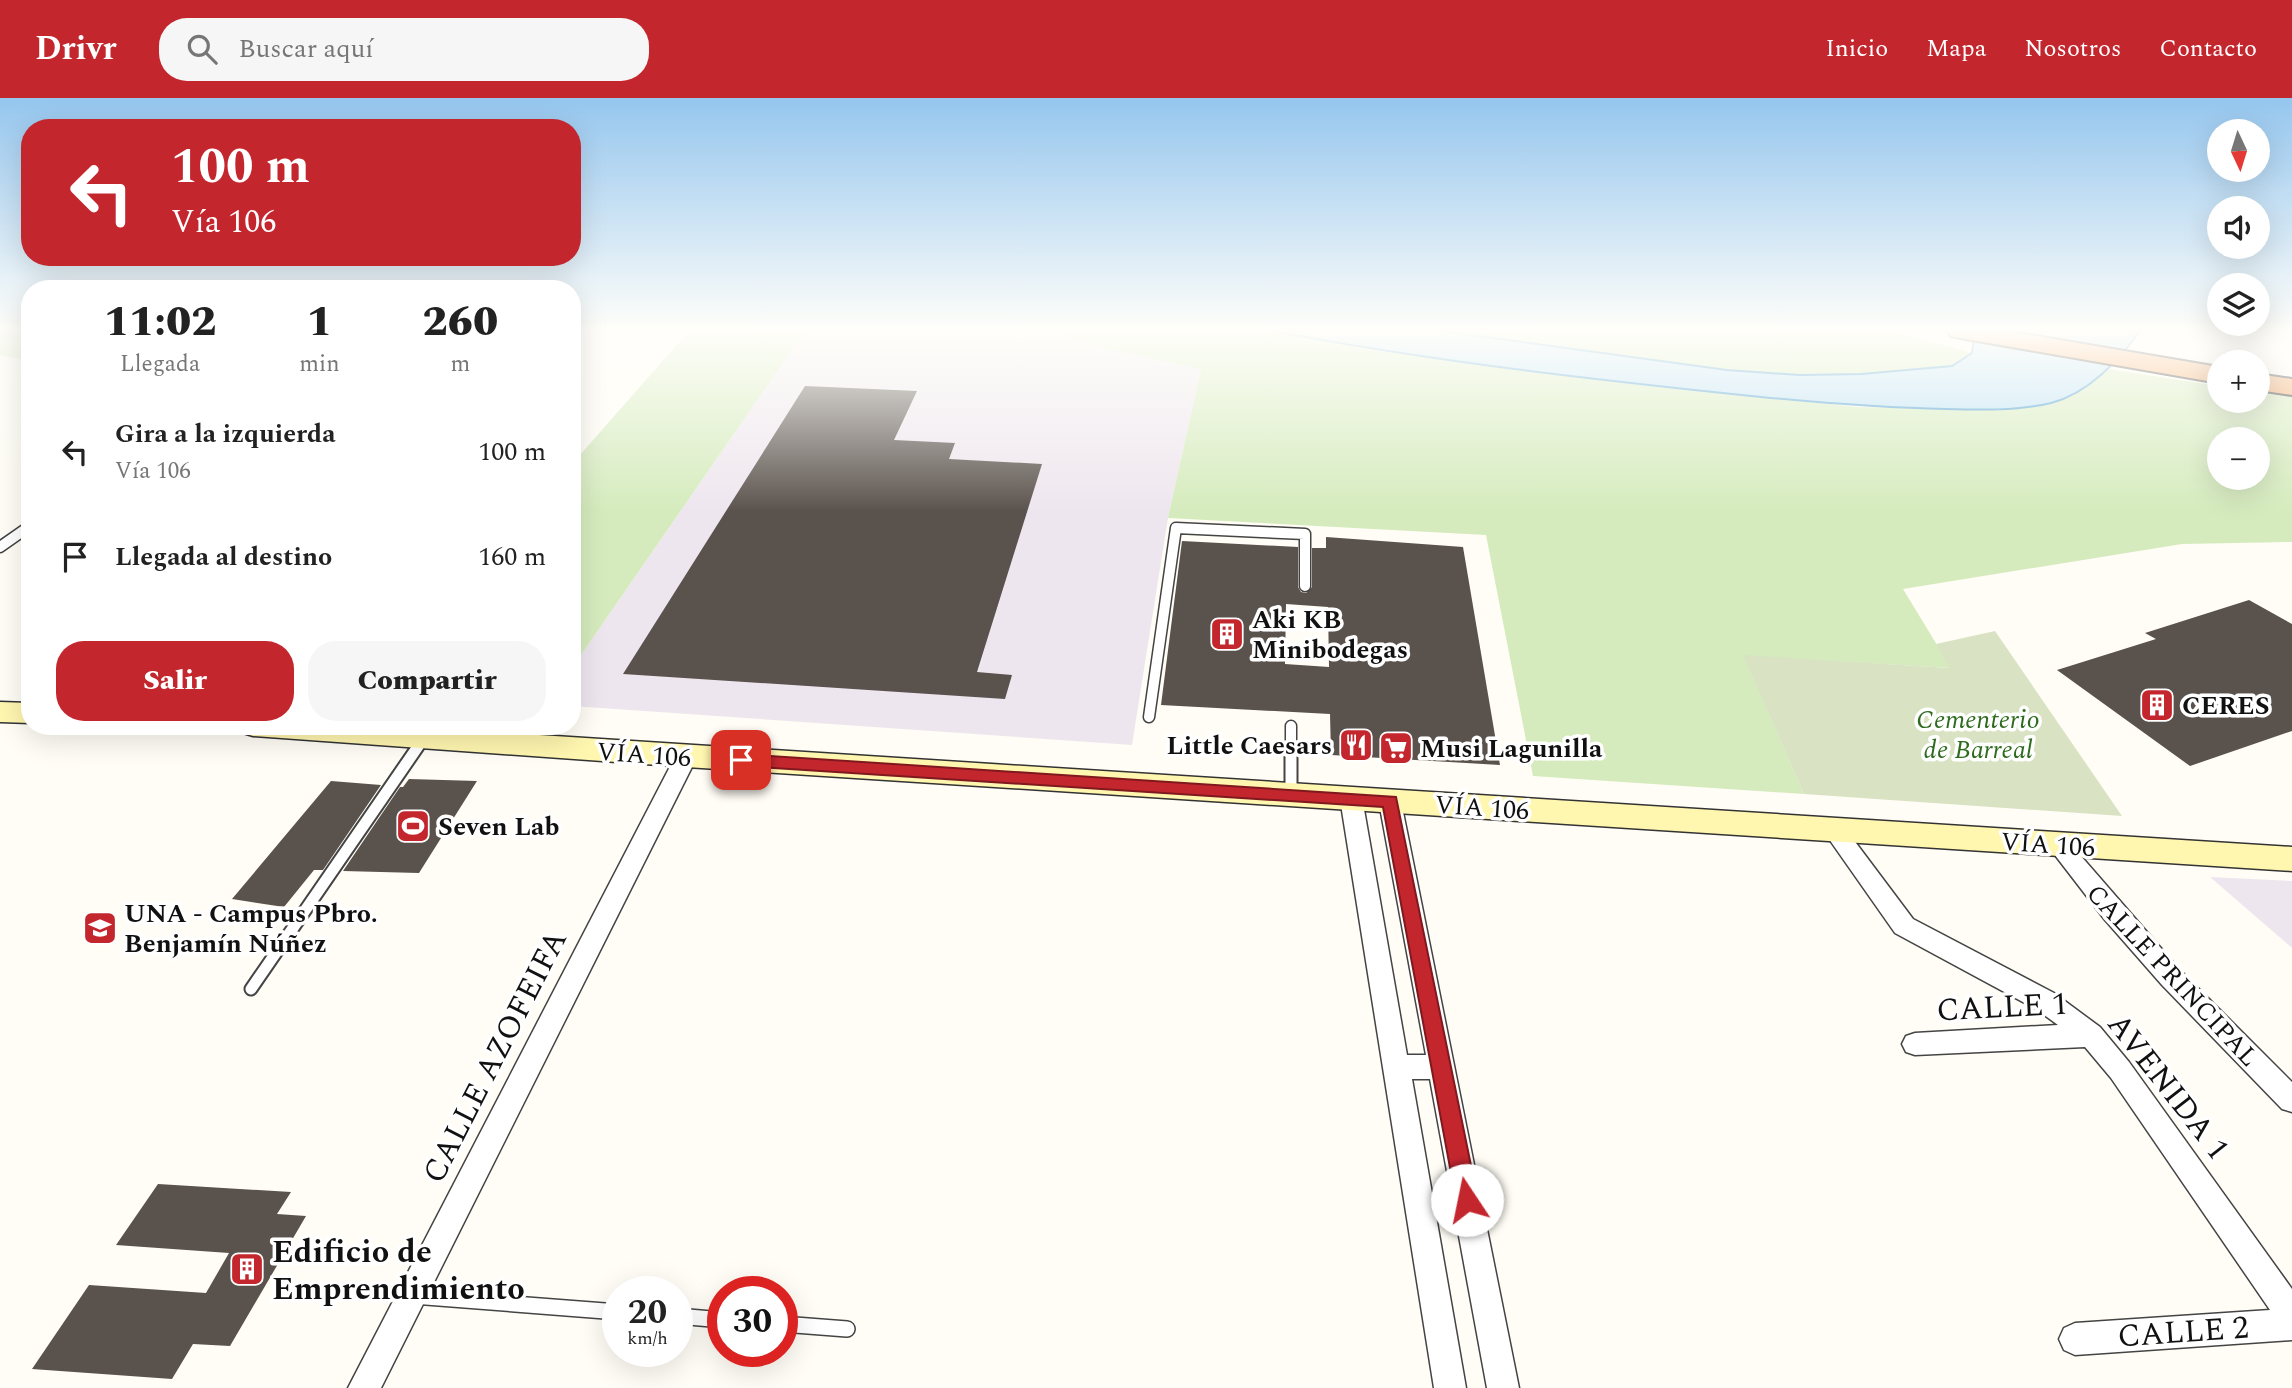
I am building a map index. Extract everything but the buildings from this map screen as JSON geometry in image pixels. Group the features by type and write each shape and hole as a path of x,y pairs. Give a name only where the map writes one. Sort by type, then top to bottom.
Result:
{"main road":[{"path":"0,712 21,713"},
{"name":"VÍA 106","path":"371,735 2292,859"}],"street":[{"name":"CALLE AZOFEIFA","path":"364,1388 686,757"},
{"path":"1351,798 1450,1388"},
{"path":"1390,802 1503,1388"},
{"name":"AVENIDA 1","path":"1833,829 1904,926 2046,1001 2091,1035 2120,1070 2292,1315"},
{"name":"CALLE PRINCIPAL","path":"2059,846 2093,890 2145,948 2235,1046 2292,1100"},
{"name":"CALLE 1","path":"1915,1044 2091,1035"},
{"path":"1397,1067 1441,1067"},
{"name":"CALLE 2","path":"2075,1339 2292,1324"}],"lane":[{"path":"1149,717 1176,528 1305,534 1305,586"},
{"path":"0,547 21,532"},
{"path":"1291,726 1291,793"},
{"path":"251,989 423,739"},
{"path":"410,1296 602,1311"},
{"path":"798,1325 847,1329"}],"shaded area":[{"path":"763,391 1196,391 1168,518 1132,745 581,707 581,655"},
{"path":"2210,877 2292,881 2292,948"}],"green space":[{"path":"636,391 763,391 581,655 581,454"},
{"path":"1196,391 1705,391 1857,407 1997,410 2053,403 2076,391 2207,391 2207,413 2270,413 2270,393 2292,396 2292,542 2182,544 1903,589 1951,668 1744,656 1804,794 1533,776 1486,535 1168,518"},
{"name":"Cementerio de Barreal","path":"1995,631 2122,816 1804,794 1743,655 1950,668 1936,644"}],"water":[{"path":"1707,391 2079,391 2038,406 1985,410 1900,408"}],"place":[{"name":"Aki KB Minibodegas","path":"1227,634"},
{"name":"CERES","path":"2157,705"},
{"name":"Little Caesars","path":"1356,745"},
{"name":"Musi Lagunilla","path":"1396,748"},
{"name":"Seven Lab","path":"413,826"},
{"name":"UNA - Campus Pbro. Benjamín Núñez","path":"100,928"},
{"name":"Edificio de Emprendimiento","path":"247,1269"}],"route":[{"path":"741,760 1291,793 1390,802 1467,1200"}]}
